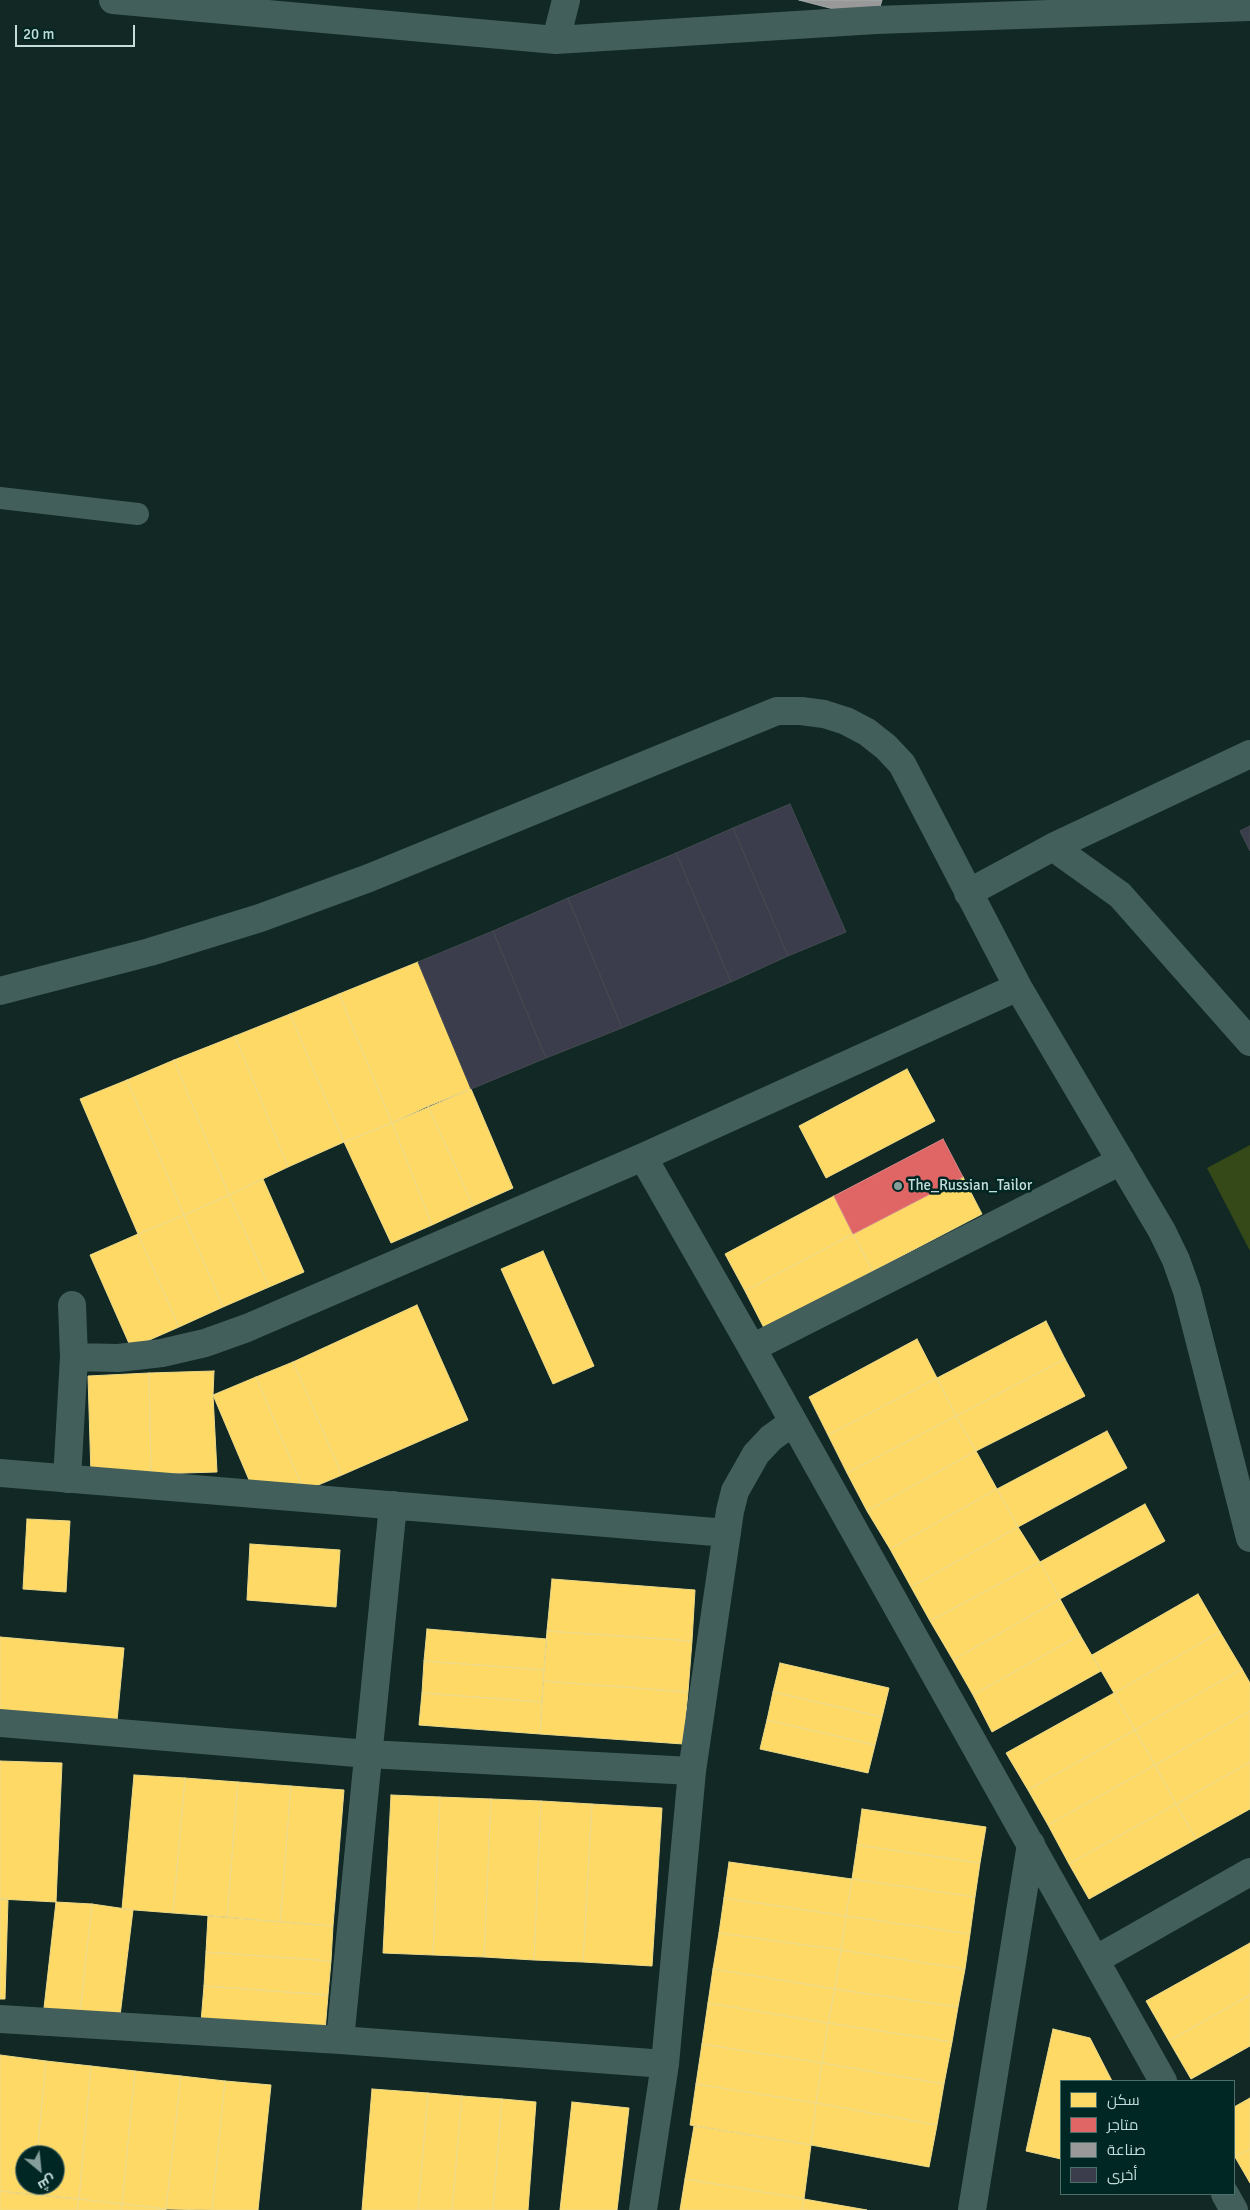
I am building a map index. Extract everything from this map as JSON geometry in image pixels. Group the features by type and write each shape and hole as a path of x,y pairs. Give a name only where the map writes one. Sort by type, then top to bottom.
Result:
{"street":[{"path":"113,0 556,40 876,20 1250,7"},
{"path":"556,40 566,0"},
{"path":"0,992 150,952 269,915 369,878 777,711 801,710 824,714 846,721 867,732 886,747 902,764 1018,987 1162,1231 1176,1260 1187,1291 1250,1538"},
{"path":"968,893 1053,847 1250,754"},
{"path":"1053,847 1120,895 1250,1042"},
{"path":"74,1357 118,1358 162,1353 205,1343 247,1328 643,1157 1018,987"},
{"path":"643,1157 1162,2080"},
{"path":"752,1348 1121,1161"},
{"path":"68,1478 74,1357 72,1305"},
{"path":"643,2210 665,2064 692,1771 730,1511 735,1491 756,1454 771,1438 793,1422"},
{"path":"0,1473 727,1533"},
{"path":"340,2040 393,1505"},
{"path":"0,1724 368,1754 692,1771"},
{"path":"972,2210 1031,1844"},
{"path":"1095,1960 1250,1872"},
{"path":"0,2019 340,2040 665,2064"},
{"path":"1226,2195 1234,2210"}],"lane":[{"path":"0,498 138,514"}],"green space":[{"path":"1250,1145 1250,1251 1207,1168"}],"building: سكن":[{"path":"418,962 471,1089 392,1123 339,994"},
{"path":"339,994 392,1123 344,1142 290,1014"},
{"path":"290,1014 344,1142 288,1167 235,1036"},
{"path":"235,1036 288,1167 229,1195 174,1060"},
{"path":"174,1060 229,1195 184,1215 127,1080"},
{"path":"907,1069 935,1121 826,1178 799,1126"},
{"path":"127,1080 184,1215 138,1234 80,1099"},
{"path":"471,1089 513,1188 473,1206 428,1106"},
{"path":"428,1106 473,1206 432,1225 392,1123"},
{"path":"392,1123 432,1225 391,1243 344,1142"},
{"path":"963,1177 982,1214 873,1271 853,1234"},
{"path":"263,1179 304,1272 269,1287 229,1195"},
{"path":"229,1195 269,1287 223,1307 184,1215"},
{"path":"834,1196 853,1234 745,1291 725,1254"},
{"path":"184,1215 223,1307 179,1327 138,1234"},
{"path":"138,1234 179,1327 131,1348 90,1255"},
{"path":"853,1234 873,1271 764,1328 745,1291"},
{"path":"543,1251 594,1366 553,1384 501,1269"},
{"path":"417,1305 468,1420 342,1475 293,1362"},
{"path":"1046,1321 1065,1359 956,1416 937,1378"},
{"path":"917,1339 937,1378 828,1435 809,1397"},
{"path":"1065,1359 1085,1396 976,1451 956,1416"},
{"path":"293,1362 342,1475 304,1491 256,1377"},
{"path":"214,1371 213,1395 217,1472 151,1474 149,1373"},
{"path":"149,1373 151,1474 91,1475 88,1376"},
{"path":"256,1377 304,1491 255,1494 213,1395"},
{"path":"937,1378 956,1416 847,1473 828,1435"},
{"path":"956,1416 976,1451 867,1511 847,1473"},
{"path":"1107,1431 1127,1468 1018,1527 997,1489"},
{"path":"976,1451 997,1489 890,1549 867,1511"},
{"path":"997,1489 1018,1527 911,1587 890,1549"},
{"path":"1145,1504 1165,1541 1060,1599 1040,1562"},
{"path":"27,1519 70,1521 66,1592 23,1589"},
{"path":"1018,1527 1040,1562 930,1621 911,1587"},
{"path":"250,1544 340,1550 336,1607 247,1600"},
{"path":"1040,1562 1060,1599 953,1660 930,1621"},
{"path":"552,1579 695,1590 692,1641 547,1631"},
{"path":"1198,1594 1220,1632 1114,1693 1092,1655"},
{"path":"1060,1599 1080,1635 973,1695 953,1660"},
{"path":"427,1629 547,1639 544,1670 424,1661"},
{"path":"547,1631 692,1641 688,1692 543,1681"},
{"path":"1220,1632 1242,1669 1135,1730 1114,1693"},
{"path":"1080,1635 1101,1671 992,1732 973,1695"},
{"path":"0,1637 124,1648 117,1721 0,1710"},
{"path":"424,1661 544,1670 542,1702 422,1693"},
{"path":"780,1663 889,1688 882,1717 773,1692"},
{"path":"1242,1669 1250,1683 1250,1711 1155,1765 1135,1730"},
{"path":"543,1681 688,1692 683,1744 540,1734"},
{"path":"773,1692 882,1717 875,1745 767,1720"},
{"path":"422,1693 542,1702 540,1734 419,1725"},
{"path":"1114,1693 1135,1730 1028,1790 1006,1753"},
{"path":"1250,1711 1250,1762 1176,1804 1155,1765"},
{"path":"767,1720 875,1745 868,1773 760,1749"},
{"path":"1135,1730 1155,1765 1048,1825 1028,1790"},
{"path":"0,1761 62,1763 56,1902 0,1899"},
{"path":"1250,1762 1250,1809 1196,1839 1176,1804"},
{"path":"1155,1765 1176,1804 1069,1864 1048,1825"},
{"path":"134,1775 185,1778 173,1913 122,1909"},
{"path":"185,1778 238,1782 227,1917 173,1913"},
{"path":"238,1782 291,1786 280,1922 227,1917"},
{"path":"291,1786 344,1790 333,1926 280,1922"},
{"path":"391,1795 440,1797 433,1955 383,1953"},
{"path":"440,1797 491,1799 484,1957 433,1955"},
{"path":"491,1799 541,1801 534,1960 484,1957"},
{"path":"541,1801 592,1804 583,1962 534,1960"},
{"path":"592,1804 662,1808 652,1966 583,1962"},
{"path":"1176,1804 1196,1839 1089,1899 1069,1864"},
{"path":"862,1809 986,1827 980,1863 857,1845"},
{"path":"857,1845 980,1863 975,1897 852,1879"},
{"path":"729,1862 852,1879 846,1916 724,1898"},
{"path":"852,1879 975,1897 970,1934 846,1916"},
{"path":"724,1898 846,1916 841,1950 719,1933"},
{"path":"0,1899 8,1899 5,1999 0,1999"},
{"path":"56,1902 92,1904 80,2012 44,2008"},
{"path":"92,1904 133,1910 120,2016 80,2012"},
{"path":"208,1916 333,1926 331,1961 206,1952"},
{"path":"846,1916 970,1934 965,1969 841,1950"},
{"path":"719,1933 841,1950 835,1989 713,1969"},
{"path":"1250,1943 1250,1995 1169,2041 1146,2001"},
{"path":"841,1950 965,1969 958,2007 835,1989"},
{"path":"206,1952 331,1961 328,1995 204,1986"},
{"path":"713,1969 835,1989 828,2023 708,2003"},
{"path":"204,1986 328,1995 325,2031 201,2022"},
{"path":"835,1989 958,2007 952,2042 828,2023"},
{"path":"1250,1995 1250,2046 1191,2079 1169,2041"},
{"path":"708,2003 828,2023 822,2063 702,2044"},
{"path":"828,2023 952,2042 944,2084 822,2063"},
{"path":"1053,2029 1090,2038 1111,2080 1060,2080 1060,2159 1026,2151"},
{"path":"702,2044 822,2063 816,2103 696,2084"},
{"path":"0,2055 46,2061 38,2145 15,2145 15,2193 0,2191"},
{"path":"46,2061 91,2066 79,2199 33,2195 65,2195 65,2145 38,2145"},
{"path":"822,2063 944,2084 937,2125 816,2103"},
{"path":"91,2066 135,2071 122,2204 79,2199"},
{"path":"135,2071 181,2076 166,2209 122,2204"},
{"path":"181,2076 225,2081 212,2210 166,2209"},
{"path":"225,2081 271,2085 258,2210 212,2210"},
{"path":"696,2084 816,2103 811,2145 690,2125"},
{"path":"372,2089 428,2093 418,2210 362,2210"},
{"path":"428,2093 462,2096 452,2210 418,2210"},
{"path":"462,2096 502,2099 493,2210 452,2210"},
{"path":"1250,2098 1250,2149 1235,2157 1235,2106"},
{"path":"502,2099 536,2102 528,2210 493,2210"},
{"path":"572,2102 629,2108 617,2210 560,2210"},
{"path":"816,2103 937,2125 929,2167 811,2145"},
{"path":"694,2126 811,2145 804,2199 685,2179"},
{"path":"1250,2149 1250,2183 1235,2157"},
{"path":"685,2179 804,2199 802,2210 680,2210"},
{"path":"0,2191 15,2193 15,2195 40,2195 79,2199 77,2210 0,2210"},
{"path":"79,2199 122,2204 121,2210 77,2210"},
{"path":"804,2199 867,2210 802,2210"},
{"path":"122,2204 166,2209 166,2210 121,2210"}],"building: متاجر":[{"name":"The_Russian_Tailor","path":"943,1139 963,1177 853,1234 834,1196"}],"building: صناعة":[{"path":"799,0 882,0 876,20"}],"building: أخرى":[{"path":"790,804 846,932 788,956 733,828"},
{"path":"1250,826 1250,851 1240,831"},
{"path":"733,828 788,956 731,982 676,853"},
{"path":"676,853 731,982 622,1028 568,898"},
{"path":"568,898 622,1028 546,1058 493,931"},
{"path":"493,931 546,1058 471,1089 418,962"}],"place":[{"name":"The_Russian_Tailor","path":"898,1186"}]}
